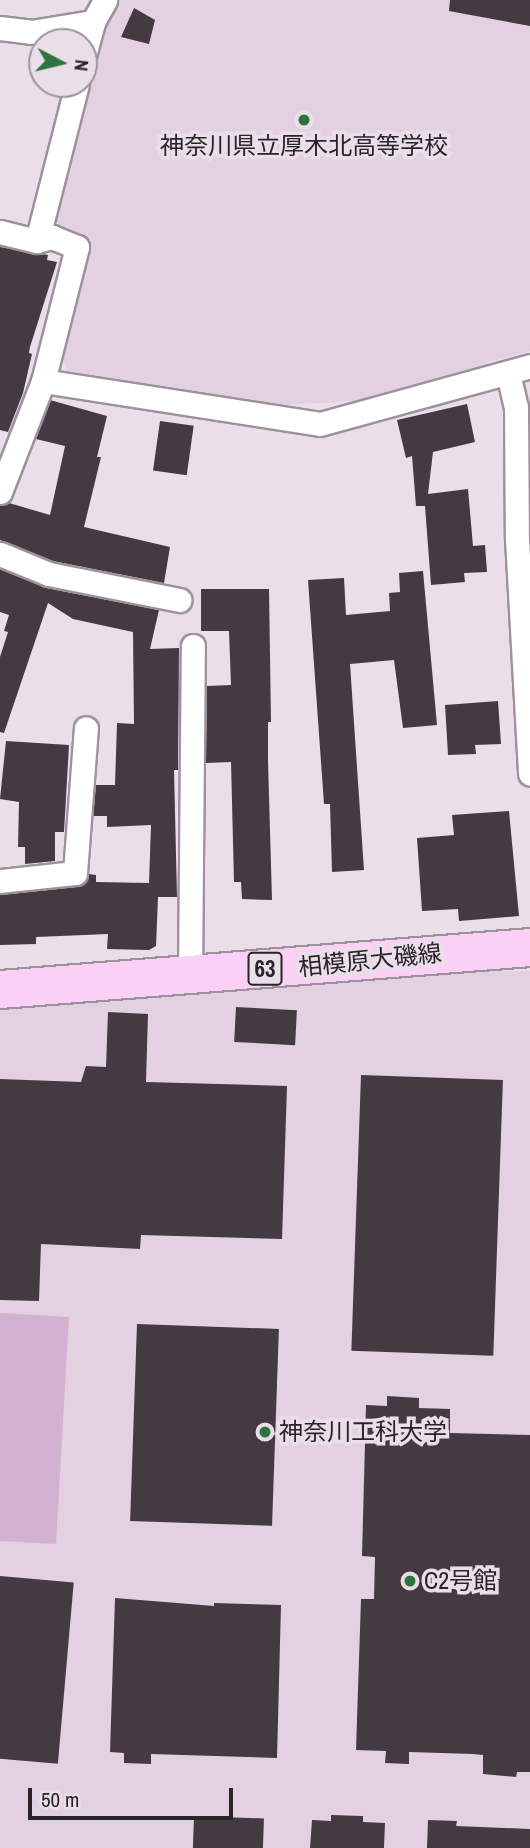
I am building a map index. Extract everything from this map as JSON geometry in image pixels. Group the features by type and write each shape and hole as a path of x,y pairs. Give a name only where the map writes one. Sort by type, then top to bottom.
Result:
{"main road":[{"name":"相模原大磯線","path":"0,989 530,947"}],"street":[{"path":"91,28 105,0"},
{"path":"0,28 31,33 93,22"},
{"path":"37,241 73,98"},
{"path":"0,232 37,241 52,237 77,247 43,381 0,492"},
{"path":"43,381 320,424 530,366"},
{"path":"508,373 516,407 517,539 530,774"},
{"path":"0,554 49,574 179,600"},
{"path":"190,976 193,646"},
{"path":"0,881 75,873 86,728"}],"shaded area":[{"name":"神奈川県立厚木北高等学校","path":"119,0 530,0 530,351 488,362 475,377 371,400 265,406 70,376 63,359 92,240 59,225 52,216 84,98 98,98 98,46 104,24"},
{"name":"神奈川工科大学","path":"0,971 530,971 530,1848 0,1848"},
{"path":"0,1313 69,1317 56,1544 0,1541"}],"building":[{"path":"450,0 530,0 530,26 449,11"},
{"path":"134,8 155,20 149,44 121,37"},
{"path":"0,247 48,255 47,260 57,262 30,347 29,353 32,354 23,393 8,432 0,430"},
{"path":"50,400 107,416 97,457 101,457 84,527 170,547 164,583 53,561 0,540 0,506 9,503 50,515 65,446 36,439"},
{"path":"467,404 475,442 433,452 428,494 468,489 473,546 485,545 487,572 464,573 465,582 431,585 425,506 416,506 412,456 406,458 397,420"},
{"path":"160,421 194,426 187,475 153,471"},
{"path":"0,569 46,588 159,610 150,649 179,648 178,770 174,770 177,897 158,897 156,946 149,950 107,949 108,934 36,937 36,944 0,945 0,895 77,887 87,881 89,874 96,875 96,882 149,883 151,825 107,827 107,816 93,816 96,785 115,785 117,723 134,724 133,632 73,619 48,603 4,733 0,732 0,657 8,632 4,631 9,615 0,612"},
{"path":"423,571 437,725 403,728 394,660 350,664 364,870 332,872 330,804 324,804 308,580 344,578 346,615 390,611 389,593 400,592 399,573"},
{"path":"201,589 269,589 271,722 268,722 268,761 272,900 242,899 241,882 234,882 231,762 206,763 207,686 231,685 229,631 201,631"},
{"path":"498,701 501,744 475,745 476,754 448,755 445,705"},
{"path":"6,741 69,745 64,832 55,832 55,861 25,864 25,847 18,847 19,802 0,799"},
{"path":"509,811 519,916 459,921 458,909 422,911 417,838 454,835 452,815"},
{"path":"236,1007 297,1010 295,1045 234,1042"},
{"path":"108,1012 148,1014 146,1082 287,1086 282,1239 141,1235 140,1249 41,1244 39,1301 0,1300 0,1079 81,1082 86,1066 106,1067"},
{"path":"361,1075 503,1080 493,1356 351,1351"},
{"path":"137,1324 279,1329 272,1526 130,1521"},
{"path":"387,1396 419,1398 419,1408 450,1409 450,1433 530,1435 530,1772 517,1772 516,1777 483,1774 483,1755 409,1752 409,1764 385,1763 386,1751 356,1750 361,1599 374,1599 375,1557 362,1556 366,1405 387,1406"},
{"path":"0,1576 74,1582 58,1764 0,1759"},
{"path":"115,1598 214,1606 214,1603 281,1605 277,1758 151,1754 151,1764 124,1763 124,1753 110,1752"},
{"path":"331,1815 363,1816 363,1822 385,1823 384,1848 310,1848 312,1820 331,1821"},
{"path":"194,1816 264,1818 263,1848 193,1848"},
{"path":"428,1820 457,1821 456,1826 530,1829 530,1848 427,1848"}],"place":[{"name":"神奈川県立厚木北高等学校","path":"304,120"},
{"name":"神奈川工科大学","path":"265,1432"},
{"name":"C2号館","path":"410,1581"}]}
